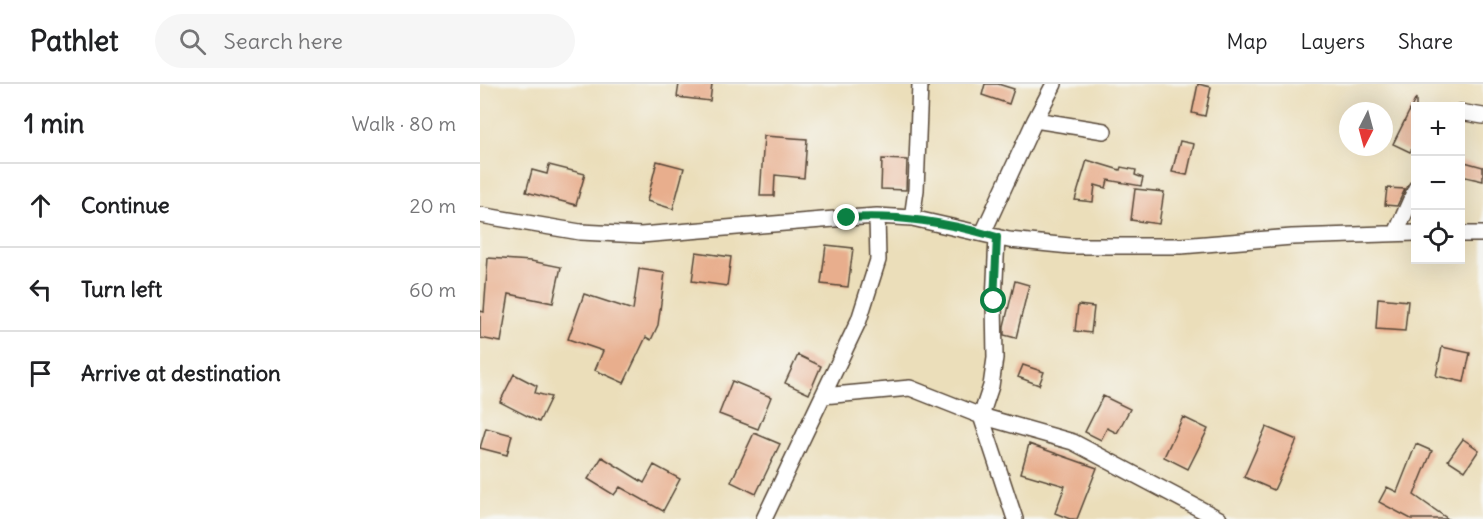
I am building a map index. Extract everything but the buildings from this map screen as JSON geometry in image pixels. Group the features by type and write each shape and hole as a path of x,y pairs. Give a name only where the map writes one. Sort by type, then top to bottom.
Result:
{"street":[{"path":"912,218 916,190 920,84"},
{"path":"1015,519 981,416 991,386 995,358 990,235 1035,120 1054,84"},
{"path":"1465,113 1483,116"},
{"path":"1035,120 1104,131"},
{"path":"1396,233 1411,199"},
{"path":"480,215 580,232 641,235 878,216 912,218 990,235 1070,246 1181,246 1292,237 1411,233"},
{"path":"764,519 859,320 878,260 878,216"},
{"path":"1465,234 1483,234"},
{"path":"823,396 910,388 981,416 1073,442 1219,519"}],"route":[{"path":"847,218 878,216 912,218 997,237 994,301"}]}
